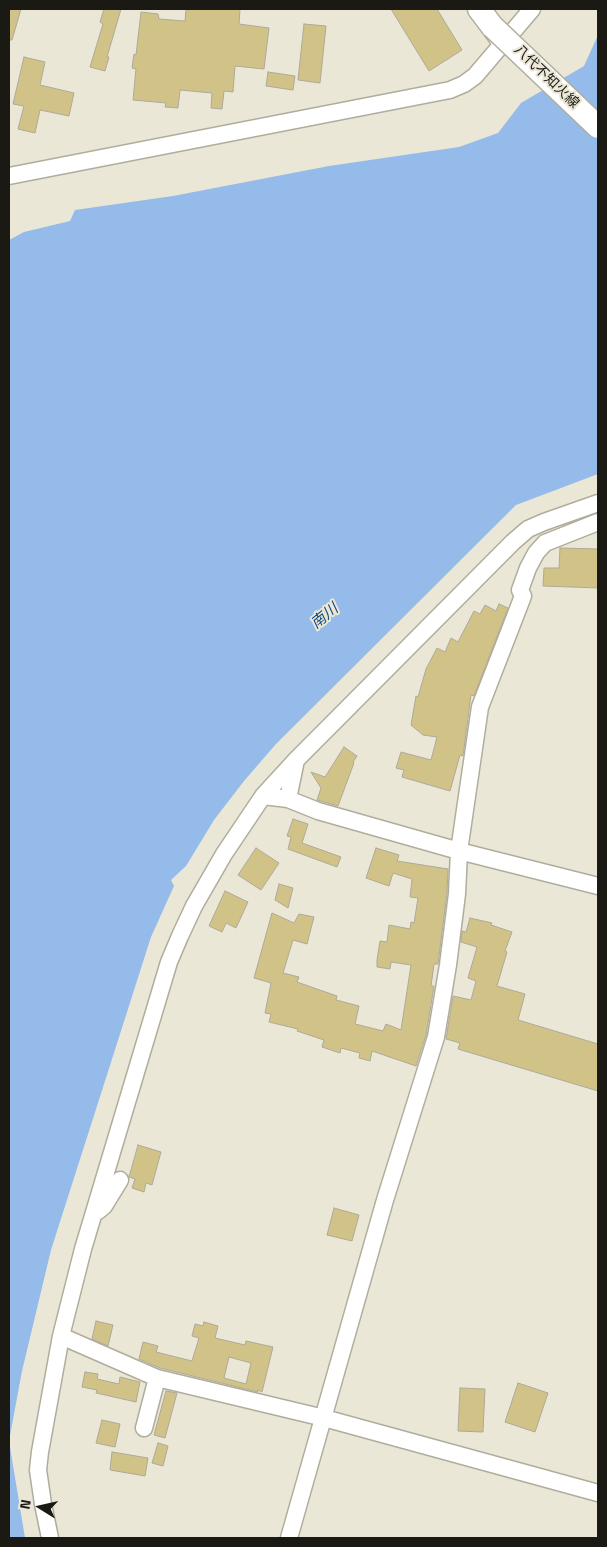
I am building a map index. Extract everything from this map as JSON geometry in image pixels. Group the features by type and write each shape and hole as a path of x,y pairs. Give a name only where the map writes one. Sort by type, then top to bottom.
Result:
{"main road":[{"name":"八代不知火線","path":"479,9 499,35 598,127"}],"street":[{"path":"9,176 450,90 464,84 474,76 499,35 532,9"},
{"path":"50,1538 42,1504 38,1470 60,1336 92,1216 169,962 194,906 224,854 263,796 296,760 520,536 528,529 544,522 598,503"},
{"path":"289,1538 385,1200 436,1037 448,965 457,894 459,851 480,707 523,596 520,590 536,553 546,543 598,522"},
{"path":"288,800 296,760"},
{"path":"263,796 288,800 318,811 459,851 598,886"},
{"path":"92,1216 104,1206 120,1180"},
{"path":"60,1336 157,1378 324,1418 598,1492"},
{"path":"144,1428 157,1378"}],"water":[{"name":"南川","path":"598,35 598,474 516,505 276,744 214,820 186,866 171,880 174,886 151,937 51,1250 22,1371 9,1441 9,240 24,232 70,221 75,210 173,196 329,166 459,147 498,133 521,103 584,66"},
{"path":"9,1441 25,1538 9,1538"}],"building":[{"path":"9,9 21,9 12,40 9,40"},
{"path":"104,9 121,9 107,57 109,57 105,71 90,67 103,24 100,22"},
{"path":"186,9 240,9 239,24 269,28 264,69 235,66 233,92 224,91 222,109 211,108 212,93 180,90 178,108 165,107 166,103 133,100 136,69 132,68 134,54 136,55 141,12 158,14 159,19 185,21"},
{"path":"391,9 437,9 462,50 429,71"},
{"path":"304,24 326,26 320,83 298,80"},
{"path":"24,57 45,62 40,85 74,93 69,116 40,110 35,133 18,129 24,106 13,104"},
{"path":"268,72 295,76 293,90 266,86"},
{"path":"560,548 598,549 598,588 543,586 544,568 559,568"},
{"path":"499,604 508,608 474,696 471,695 463,756 460,755 450,791 402,777 404,770 396,768 401,752 431,760 437,737 423,735 411,725 416,696 418,697 426,669 437,648 445,652 451,638 458,642 474,611 480,614 485,605 496,611"},
{"path":"344,747 357,756 353,762 338,806 317,800 321,788 311,772 325,777"},
{"path":"293,819 308,824 302,843 341,857 337,867 288,849 291,837 287,836"},
{"path":"256,848 279,863 261,890 238,875"},
{"path":"376,848 399,855 397,861 448,869 447,893 438,964 434,964 431,986 434,986 426,1035 416,1066 372,1051 370,1061 359,1058 360,1053 341,1048 340,1053 322,1047 324,1040 297,1031 298,1029 269,1022 271,1014 265,1013 271,983 254,978 272,913 294,923 299,914 314,917 307,944 293,940 283,973 299,977 297,982 337,996 336,1000 359,1006 355,1024 383,1031 386,1024 401,1030 411,965 391,962 390,969 377,967 377,960 380,941 387,942 389,925 410,929 411,922 414,923 418,898 410,897 412,879 393,873 389,886 366,878"},
{"path":"279,884 293,888 288,908 275,900"},
{"path":"225,891 248,902 236,928 226,923 222,932 209,926"},
{"path":"470,918 492,923 491,925 512,932 505,951 507,952 497,986 525,994 518,1020 598,1044 598,1091 458,1049 460,1043 446,1039 453,996 471,1000 476,981 468,978 477,947 461,942 462,931 466,932"},
{"path":"138,1145 161,1152 152,1185 146,1183 144,1192 132,1188 135,1179 129,1177"},
{"path":"334,1208 359,1215 352,1241 327,1235"},
{"path":"96,1321 113,1325 108,1346 92,1339"},
{"path":"204,1322 218,1326 215,1338 245,1345 246,1341 273,1347 262,1392 160,1368 139,1359 143,1342 158,1346 156,1352 192,1361 199,1338 192,1336 195,1324 203,1326","holes":["229,1357 251,1363 246,1384 224,1378"]},
{"path":"85,1372 98,1374 97,1379 119,1384 120,1377 140,1382 136,1402 96,1393 97,1390 82,1387"},
{"path":"518,1383 548,1393 535,1432 505,1422"},
{"path":"460,1388 485,1389 483,1432 458,1431"},
{"path":"166,1391 177,1393 165,1438 154,1435"},
{"path":"102,1420 120,1424 115,1447 96,1443"},
{"path":"158,1443 168,1446 163,1466 152,1463"},
{"path":"112,1452 148,1458 145,1476 110,1470"}]}
